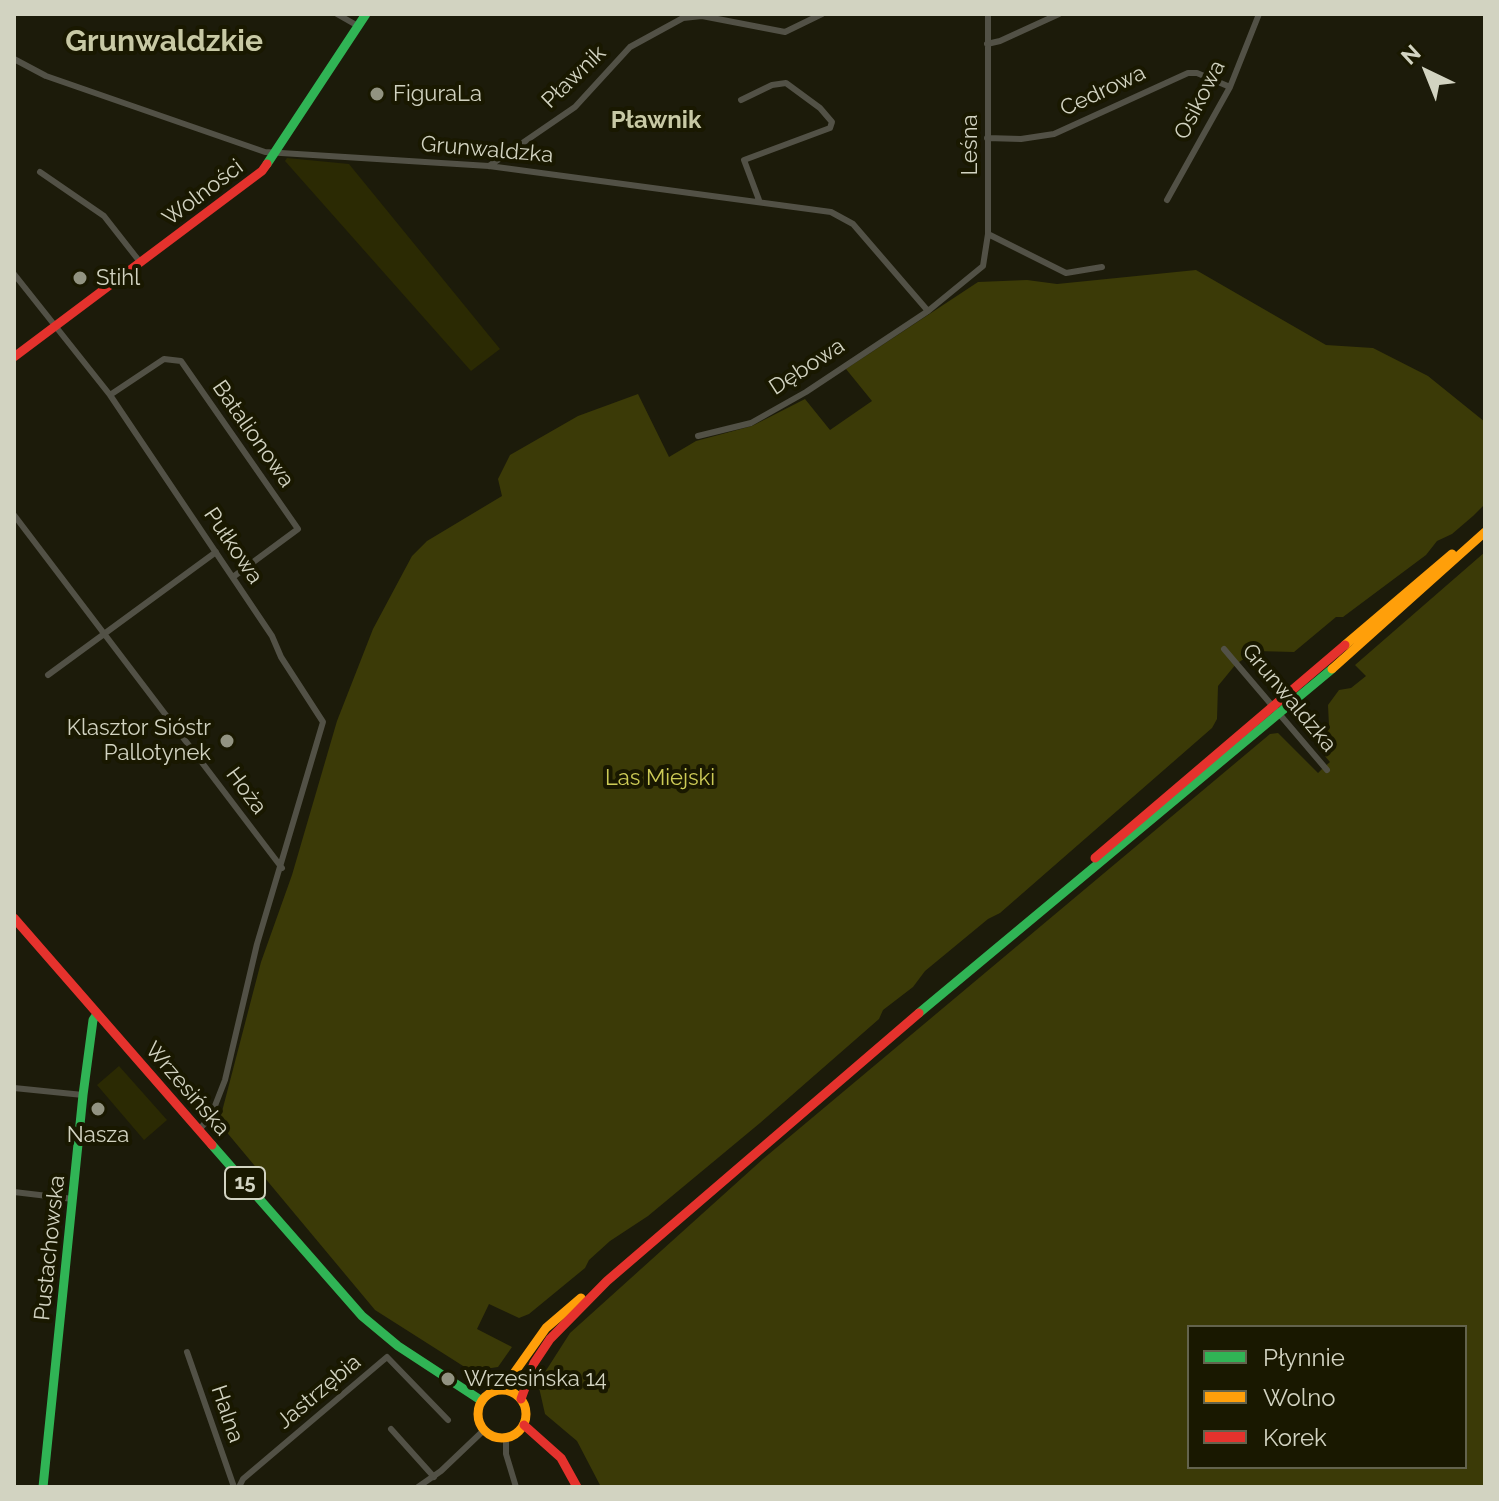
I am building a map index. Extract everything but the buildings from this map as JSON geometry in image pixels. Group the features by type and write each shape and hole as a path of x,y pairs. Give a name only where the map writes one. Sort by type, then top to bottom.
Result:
{"main road":[{"name":"Wolności","path":"14,357 249,182 276,153 366,14"},
{"path":"607,1281 550,1339 534,1363 521,1399 527,1417 524,1425 506,1438 484,1430 478,1416 482,1401 502,1390 546,1328 607,1281 1485,530"},
{"name":"Wrzesińska","path":"14,918 362,1316 398,1346 482,1401"},
{"name":"Pustachowska","path":"43,1487 83,1095 92,1025 97,1014"},
{"path":"502,1390 521,1399"},
{"path":"524,1425 561,1458 577,1487"}],"street":[{"path":"337,14 358,26"},
{"name":"Pławnik","path":"489,166 575,107 630,47 683,18 702,16 785,32 822,14"},
{"name":"Leśna","path":"977,274 983,266 988,234 988,14"},
{"path":"987,44 1059,14"},
{"name":"Osikowa","path":"1167,200 1230,87 1259,14"},
{"name":"Grunwaldzka","path":"14,59 46,76 255,150 489,166 759,200 843,217 853,224 928,311"},
{"name":"Cedrowa","path":"987,138 1021,139 1054,134 1188,73 1197,73 1230,87"},
{"path":"741,100 772,85 786,83 820,108 832,122 830,128 744,160 759,200"},
{"path":"40,172 104,216 140,262"},
{"path":"988,234 1066,273 1102,267"},
{"name":"Pułkowa","path":"14,274 110,395 233,577 323,722 282,868"},
{"name":"Dębowa","path":"698,436 751,423 806,392 928,311 977,274"},
{"name":"Batalionowa","path":"110,395 164,359 181,361 298,529 233,577"},
{"name":"Hoża","path":"14,515 282,868"},
{"path":"48,675 216,552"},
{"name":"Grunwaldzka","path":"1224,649 1327,770"},
{"path":"199,1130 211,1116 225,1080 257,944 282,868"},
{"path":"14,1088 83,1095"},
{"path":"14,1192 73,1199"},
{"name":"Halna","path":"187,1352 236,1487"},
{"name":"Jastrzębia","path":"236,1487 387,1357 448,1420"},
{"path":"391,1429 434,1477"},
{"path":"418,1487 434,1477 484,1430"},
{"path":"506,1438 506,1454 516,1487"},
{"path":"230,1476 243,1479"}],"shaded area":[{"path":"287,158 349,164 500,349 471,371 285,161"},
{"path":"119,1066 167,1120 144,1140 97,1085"}],"green space":[{"name":"Las Miejski","path":"1196,270 1326,345 1373,348 1428,376 1485,422 1485,504 1452,534 1437,541 1426,555 1343,617 1336,617 1294,652 1256,651 1236,664 1218,686 1217,719 1212,728 1000,913 988,919 925,971 913,987 883,1010 879,1019 760,1123 648,1216 610,1241 589,1260 585,1268 529,1314 519,1318 489,1304 477,1329 512,1347 498,1367 471,1371 375,1310 219,1123 261,962 292,875 337,721 373,629 412,556 427,541 502,496 498,479 510,455 578,416 638,394 669,457 696,441 752,426 805,399 830,430 872,401 846,369 978,282 1027,280 1057,284"},
{"path":"1485,552 1485,1487 601,1487 577,1441 545,1414 538,1383 570,1333 763,1159 1270,734 1278,733 1318,773 1330,762 1316,746 1329,726 1328,705 1339,690 1351,688 1366,676 1355,665"}],"traffic: fast":[{"path":"267,164 366,14"},
{"path":"919,1013 1332,669"},
{"path":"43,1487 83,1095 93,1020 97,1014"},
{"path":"212,1145 362,1316 398,1346 482,1401"}],"traffic: slow":[{"path":"1332,669 1485,532"},
{"path":"1345,645 1452,554"},
{"path":"502,1390 546,1328 581,1298"},
{"path":"502,1390 519,1397 526,1414 519,1431 502,1438 485,1431 478,1414 485,1397 502,1390"}],"traffic: jam":[{"path":"14,357 262,171 267,164"},
{"path":"1095,858 1345,645"},
{"path":"14,918 212,1145"},
{"path":"521,1399 534,1363 550,1339 607,1281 919,1013"},
{"path":"524,1425 561,1458 577,1487"}],"place":[{"name":"FiguraLa","path":"377,94"},
{"name":"Stihl","path":"80,278"},
{"name":"Klasztor Sióstr Pallotynek","path":"227,741"},
{"name":"Nasza","path":"98,1109"},
{"name":"Wrzesińska 14","path":"448,1379"}],"district":[{"name":"Grunwaldzkie","path":"164,42"},
{"name":"Pławnik","path":"656,121"}]}
